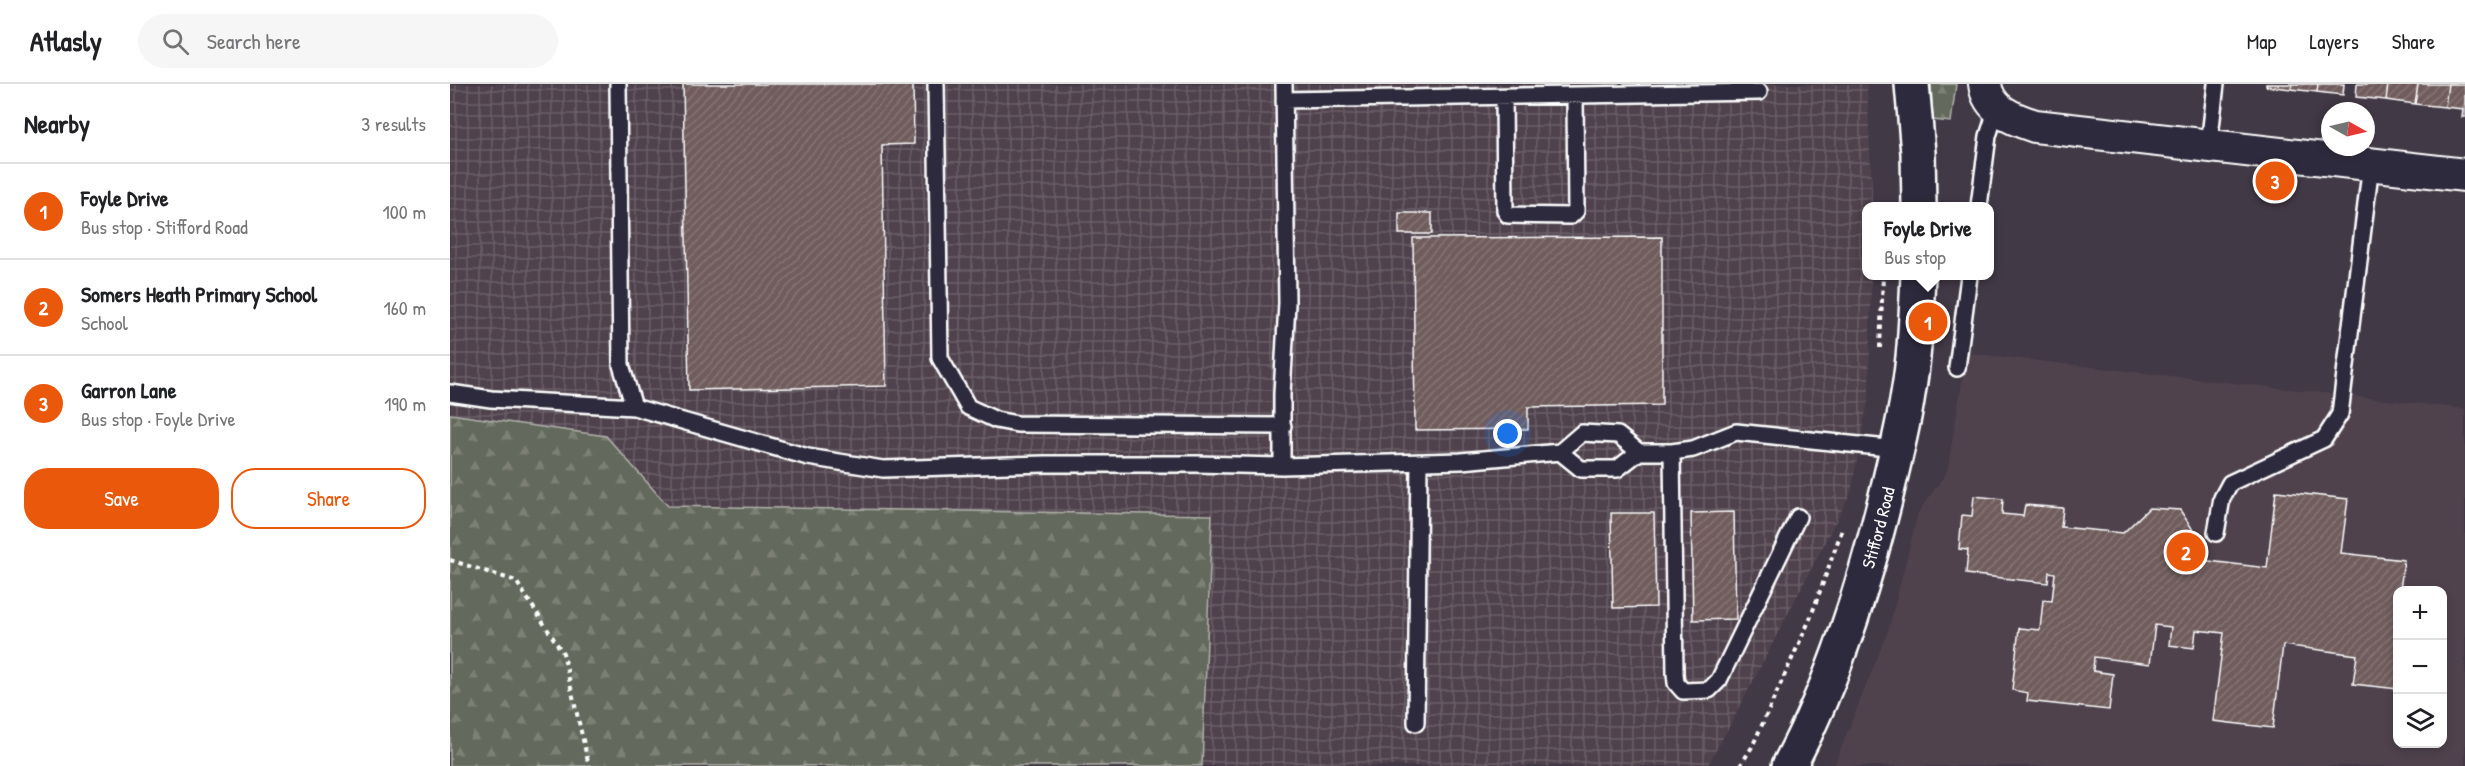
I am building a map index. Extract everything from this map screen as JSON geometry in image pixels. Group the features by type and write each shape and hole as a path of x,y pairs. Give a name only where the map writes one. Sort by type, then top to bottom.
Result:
{"main road":[{"path":"1912,84 1918,153 1919,202"},
{"name":"Stifford Road","path":"1789,766 1830,677 1853,613 1897,449 1908,394 1915,336 1918,280"}],"street":[{"path":"1991,96 2008,117 2035,126 2465,175"}],"lane":[{"path":"618,84 621,365 634,407"},
{"path":"936,84 940,358 968,407 996,420 1017,424 1282,426"},
{"path":"1282,466 1287,303 1284,84"},
{"path":"2209,145 2216,84"},
{"path":"1284,100 1759,92"},
{"path":"1504,97 1505,211 1508,215 1570,216 1576,211 1575,96"},
{"path":"1980,202 1991,96"},
{"path":"2216,533 2222,498 2230,483 2324,439 2340,414 2372,164"},
{"path":"1957,368 1968,280"},
{"path":"450,393 491,399 634,407 808,457 883,469 1044,464 1282,466 1461,461 1560,452 1582,433 1618,435 1639,452"},
{"path":"1560,452 1581,469 1617,469 1639,452 1694,449 1736,432 1897,449"},
{"path":"1671,452 1675,673 1676,683 1683,691 1709,690 1719,680 1798,517"},
{"path":"1416,723 1419,462"}],"path":[{"path":"1880,356 1883,280"},
{"path":"1740,766 1752,747 1810,618 1844,524"},
{"path":"450,560 516,581 563,653 589,766"}],"shaded area":[{"path":"450,84 1867,84 1872,202 1862,202 1862,280 1871,280 1869,395 1851,492 1707,766 1202,766 1212,515 668,506 606,436 450,414"},
{"path":"1967,353 2465,409 2465,766 1834,766 1888,631 1918,513 1947,472"}],"green space":[{"path":"1931,84 1956,84 1951,122 1933,120"},
{"path":"450,414 606,436 668,506 1212,515 1202,766 450,766"}],"building":[{"path":"683,84 913,84 914,144 882,145 886,386 689,390"},
{"path":"2266,84 2292,84 2291,89 2266,86"},
{"path":"2292,84 2318,84 2317,92 2291,89"},
{"path":"2318,84 2344,84 2343,95 2317,92"},
{"path":"2357,84 2388,84 2386,100 2356,97"},
{"path":"2388,84 2418,84 2415,104 2386,100"},
{"path":"2418,84 2448,84 2445,107 2415,104"},
{"path":"2448,84 2465,84 2465,117 2462,117 2463,109 2445,107"},
{"path":"1399,213 1432,213 1432,234 1399,234"},
{"path":"1662,237 1662,405 1528,407 1528,429 1415,430 1413,238"},
{"path":"2276,491 2348,499 2341,553 2404,560 2401,586 2393,586 2393,688 2353,684 2357,655 2283,645 2273,728 2213,721 2224,633 2196,630 2194,648 2169,645 2171,627 2155,625 2150,664 2094,657 2093,671 2113,674 2109,710 2027,701 2028,693 2012,690 2019,628 2040,630 2043,600 2052,601 2055,573 2049,572 2048,583 1966,574 1968,550 1959,549 1962,515 1972,516 1974,496 2003,499 2002,514 2023,516 2025,505 2063,508 2061,527 2123,533 2149,508 2180,510 2195,533 2192,559 2267,568"},
{"path":"1734,512 1736,619 1693,620 1691,513"},
{"path":"1611,513 1654,513 1656,607 1613,608"}],"place":[{"name":"Garron Lane","path":"2275,181"},
{"name":"Foyle Drive","path":"1928,322"},
{"name":"Somers Heath Primary School","path":"2186,552"}]}
